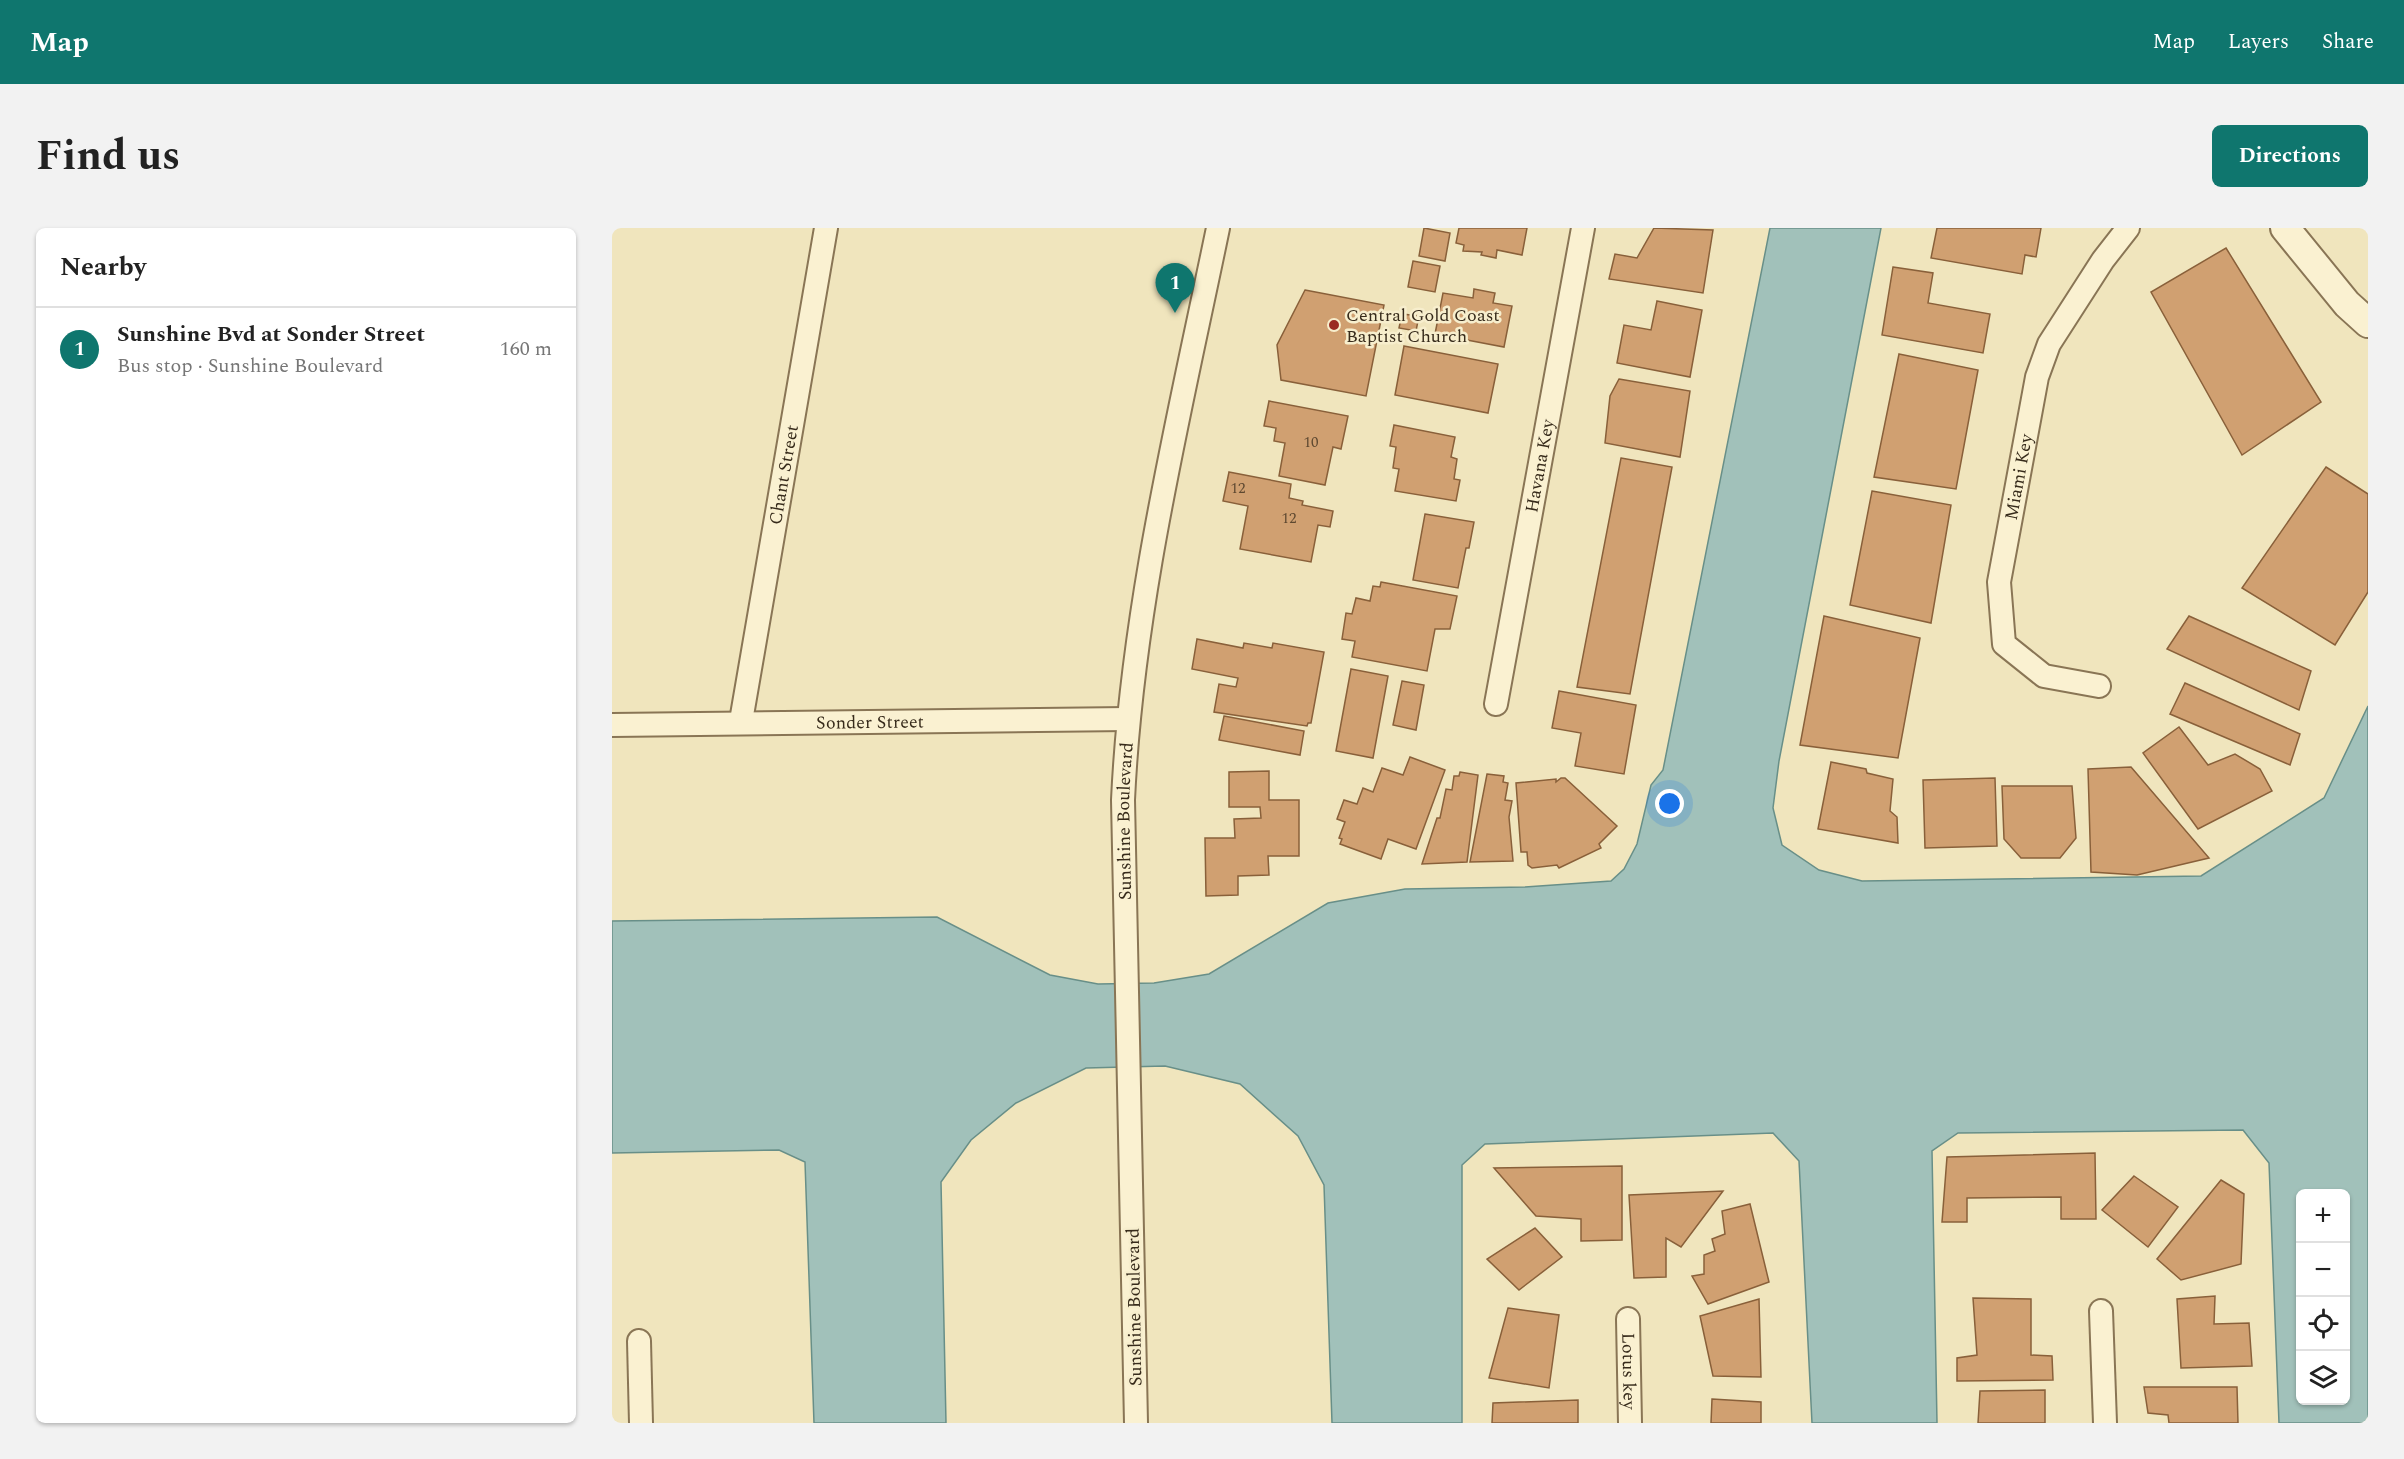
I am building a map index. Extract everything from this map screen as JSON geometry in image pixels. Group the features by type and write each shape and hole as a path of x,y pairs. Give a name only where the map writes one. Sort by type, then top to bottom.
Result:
{"street":[{"name":"Chant Street","path":"741,721 826,228"},
{"name":"Sunshine Boulevard","path":"1136,1423 1123,800 1128,719 1162,497 1218,228"},
{"name":"Havana Key","path":"1496,704 1583,228"},
{"name":"Miami Key","path":"2099,686 2044,676 2004,644 1999,582 2037,377 2049,344 2103,260 2128,228"},
{"path":"2285,228 2347,304 2368,323"},
{"name":"Sonder Street","path":"612,724 1128,719"},
{"path":"2101,1311 2104,1423"},
{"name":"Lotus key","path":"1628,1319 1630,1423"},
{"path":"639,1341 641,1423"}],"water":[{"path":"1770,228 1881,228 1779,761 1773,808 1782,845 1819,870 1862,881 2201,876 2324,798 2368,706 2368,1423 2279,1423 2269,1163 2243,1130 1958,1133 1932,1151 1937,1423 1812,1423 1799,1161 1773,1133 1485,1144 1462,1165 1462,1423 1332,1423 1324,1185 1298,1136 1240,1084 1165,1066 1086,1068 1016,1103 971,1140 941,1182 946,1423 814,1423 805,1162 779,1150 612,1153 612,921 937,917 1050,975 1098,984 1154,983 1209,974 1328,903 1405,889 1525,887 1611,881 1624,869 1637,844 1651,785 1663,770"}],"building":[{"path":"1424,228 1450,233 1445,261 1419,256"},
{"path":"1459,228 1527,228 1522,255 1497,250 1496,258 1481,255 1482,252 1463,251 1464,245 1456,243"},
{"path":"1654,228 1713,230 1703,293 1609,279 1615,254 1637,258"},
{"path":"1937,228 2041,228 2036,257 2025,255 2022,274 1931,258"},
{"path":"2226,248 2321,402 2242,455 2151,292"},
{"path":"1413,261 1440,266 1435,292 1408,287"},
{"path":"1893,267 1933,273 1928,303 1990,314 1983,353 1882,335"},
{"path":"1474,289 1495,293 1493,303 1512,306 1504,347 1435,334 1443,293 1473,298"},
{"name":"Central Gold Coast Baptist Church","path":"1305,290 1384,305 1366,396 1281,380 1277,345"},
{"path":"1657,301 1702,310 1690,377 1617,363 1624,325 1651,330"},
{"path":"1402,314 1419,316 1416,331 1399,328"},
{"path":"1404,346 1498,364 1488,413 1395,395"},
{"path":"1899,354 1978,370 1956,489 1874,477"},
{"path":"1619,379 1690,391 1680,457 1605,443 1610,396"},
{"path":"1269,401 1348,416 1341,449 1333,447 1325,485 1279,476 1285,443 1274,441 1276,428 1264,426"},
{"path":"1394,425 1455,437 1451,457 1457,459 1454,479 1460,480 1456,501 1395,491 1399,469 1393,468 1396,447 1390,446"},
{"path":"1621,458 1672,467 1630,694 1577,687"},
{"path":"2326,467 2368,494 2368,592 2335,645 2242,588"},
{"path":"1229,472 1291,484 1289,498 1303,501 1302,505 1333,511 1330,527 1318,525 1311,562 1240,549 1248,506 1223,501"},
{"path":"1872,491 1951,505 1931,623 1850,605"},
{"path":"1425,514 1474,522 1458,588 1413,580"},
{"path":"1381,582 1457,596 1450,629 1435,629 1427,671 1352,657 1355,641 1342,639 1346,613 1352,614 1356,598 1370,601 1373,586 1380,587"},
{"path":"1824,616 1920,638 1898,758 1800,745"},
{"path":"2189,616 2311,671 2299,710 2167,649"},
{"path":"1197,639 1243,648 1244,643 1272,648 1273,643 1324,652 1311,723 1307,726 1214,712 1219,684 1236,687 1238,678 1192,669"},
{"path":"1351,669 1388,676 1373,758 1336,751"},
{"path":"1402,681 1424,685 1416,730 1393,725"},
{"path":"2185,683 2300,734 2290,765 2170,714"},
{"path":"1559,691 1636,705 1624,774 1575,766 1581,733 1552,728"},
{"path":"1224,716 1304,731 1300,755 1219,740"},
{"path":"2179,727 2208,765 2235,754 2260,769 2272,791 2198,829 2143,753"},
{"path":"1410,757 1445,770 1416,849 1388,839 1381,859 1340,844 1342,839 1339,838 1345,822 1337,819 1344,800 1357,804 1363,788 1373,792 1382,768 1403,775"},
{"path":"1831,762 1866,769 1867,773 1893,779 1890,811 1897,817 1898,843 1818,829"},
{"path":"2131,767 2209,858 2137,875 2091,872 2088,769"},
{"path":"1269,771 1269,800 1299,800 1299,856 1268,856 1269,875 1238,876 1238,895 1206,896 1205,838 1235,838 1234,819 1261,818 1260,807 1229,807 1229,772"},
{"path":"1460,772 1478,775 1467,862 1422,864 1437,818 1440,818 1446,789 1452,790 1454,776 1459,776"},
{"path":"1487,774 1504,776 1503,782 1508,783 1505,800 1512,801 1509,817 1513,861 1470,862"},
{"path":"1565,778 1617,826 1599,844 1601,848 1559,868 1557,865 1532,868 1528,865 1527,852 1521,852 1516,783 1556,779 1556,782"},
{"path":"1995,778 1997,846 1925,848 1923,780"},
{"path":"2002,786 2072,786 2076,838 2060,858 2021,858 2004,839"},
{"path":"2095,1153 2096,1219 2061,1219 2061,1197 1967,1198 1967,1222 1942,1222 1947,1157"},
{"path":"1622,1166 1622,1240 1581,1241 1581,1219 1536,1216 1494,1168"},
{"path":"2134,1176 2178,1207 2148,1247 2102,1210"},
{"path":"2221,1180 2244,1194 2241,1264 2181,1280 2157,1259"},
{"path":"1723,1191 1681,1247 1666,1238 1666,1277 1634,1278 1629,1195"},
{"path":"1750,1204 1769,1282 1708,1304 1692,1276 1704,1274 1704,1255 1715,1251 1712,1239 1725,1234 1722,1211"},
{"path":"1535,1228 1562,1257 1519,1290 1487,1259"},
{"path":"2215,1296 2214,1324 2249,1323 2252,1366 2181,1368 2177,1299"},
{"path":"1973,1298 2031,1299 2031,1355 2052,1356 2053,1380 1957,1381 1957,1358 1977,1355"},
{"path":"1759,1299 1761,1377 1713,1376 1700,1316"},
{"path":"1508,1308 1559,1315 1549,1388 1489,1378"},
{"path":"2144,1387 2237,1387 2238,1423 2169,1423 2168,1415 2148,1413"},
{"path":"2045,1390 2045,1423 1978,1423 1980,1391"},
{"path":"1712,1399 1761,1402 1761,1423 1711,1423"},
{"path":"1578,1400 1578,1423 1492,1423 1493,1403"}],"place":[{"name":"Sunshine Bvd at Sonder Street","path":"1175,313"},
{"name":"Central Gold Coast Baptist Church","path":"1334,325"}]}
